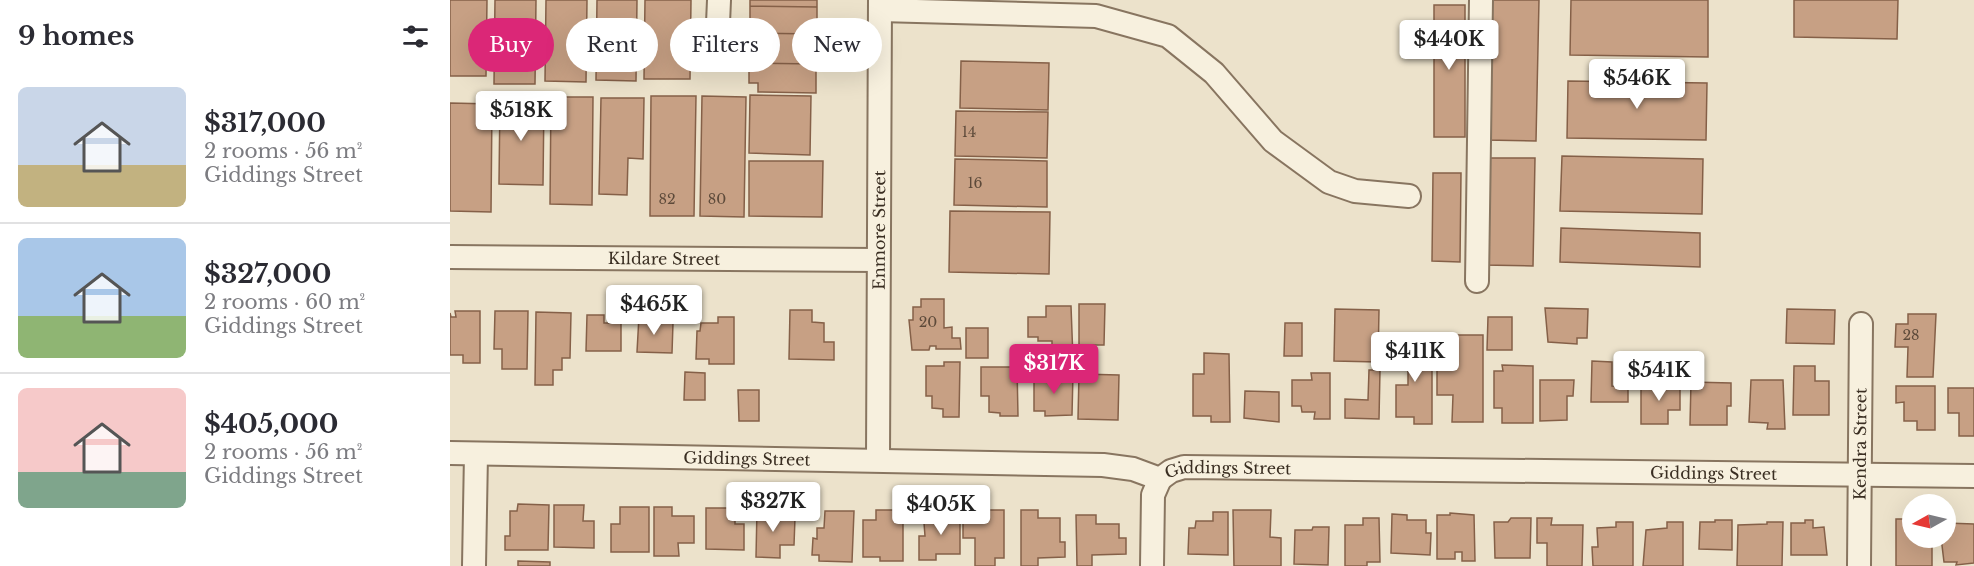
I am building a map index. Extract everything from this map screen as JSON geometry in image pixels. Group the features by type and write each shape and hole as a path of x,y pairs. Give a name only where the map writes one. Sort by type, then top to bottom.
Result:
{"street":[{"path":"718,18 719,0"},
{"path":"1477,281 1481,0"},
{"path":"880,5 1096,16 1168,36 1214,73 1274,141 1329,182 1355,190 1409,196"},
{"name":"Enmore Street","path":"878,460 880,5"},
{"name":"Kildare Street","path":"450,257 878,260"},
{"name":"Kendra Street","path":"1859,566 1861,324"},
{"name":"Giddings Street","path":"450,453 1103,465 1133,469 1160,479 1171,471 1184,467 1974,476"},
{"path":"474,566 476,454"},
{"path":"1152,566 1153,495 1160,479"}],"building":[{"path":"450,0 487,0 487,18 468,18 468,72 486,72 486,76 450,76"},
{"path":"495,0 536,0 536,18 495,18"},
{"path":"546,0 587,0 587,18 566,18 566,72 586,72 586,82 545,81 545,72 554,72 554,18 546,18"},
{"path":"597,0 637,0 637,18 597,18"},
{"path":"645,0 691,0 691,18 670,18 670,72 690,72 690,79 644,79 644,72 658,72 658,18 645,18"},
{"path":"750,0 817,0 817,7 750,6"},
{"path":"1487,0 1539,0 1536,141 1485,140"},
{"path":"1571,0 1708,0 1708,57 1570,55"},
{"path":"1794,0 1898,0 1897,39 1794,37"},
{"path":"1434,5 1465,5 1465,137 1434,137"},
{"path":"750,6 817,7 817,18 792,18 792,34 780,33 780,18 750,18"},
{"path":"780,33 792,34 792,64 780,63"},
{"path":"961,61 1049,63 1048,110 960,108"},
{"path":"780,63 792,64 792,72 816,72 816,93 758,92 758,83 749,83 749,72 780,72"},
{"path":"494,72 535,72 535,84 494,84"},
{"path":"596,72 636,72 636,81 596,80"},
{"path":"1568,81 1707,83 1706,140 1567,138"},
{"path":"750,95 811,96 810,155 749,153"},
{"path":"651,96 696,96 694,216 650,216"},
{"path":"702,96 746,97 744,217 700,216"},
{"path":"551,97 593,97 592,205 550,204"},
{"path":"500,98 544,99 543,185 499,184"},
{"path":"601,98 644,98 643,159 628,158 627,195 599,194"},
{"path":"450,103 492,104 491,212 450,211"},
{"path":"956,111 1048,112 1047,158 955,156"},
{"path":"1562,156 1703,159 1702,214 1560,211"},
{"path":"1485,158 1535,158 1533,266 1483,265"},
{"path":"955,159 1047,161 1047,207 954,205"},
{"path":"749,161 823,161 822,217 749,216"},
{"path":"1433,173 1461,173 1460,262 1432,261"},
{"path":"950,211 1050,212 1049,274 949,272"},
{"path":"1561,228 1700,233 1700,267 1560,262"},
{"path":"921,299 944,299 944,328 952,327 952,338 960,338 961,349 936,349 936,346 930,346 929,350 912,350 909,320 913,320 913,307 921,307"},
{"path":"1079,304 1105,304 1104,345 1079,345"},
{"path":"1046,306 1071,306 1073,359 1052,359 1052,341 1038,341 1038,337 1028,337 1028,317 1046,317"},
{"path":"1545,308 1588,309 1587,338 1577,338 1577,344 1548,342"},
{"path":"1335,309 1379,310 1378,362 1334,361"},
{"path":"1787,309 1835,310 1834,344 1786,343"},
{"path":"790,310 812,310 812,322 824,323 824,342 834,342 834,360 789,359"},
{"path":"455,311 480,311 480,363 463,363 463,355 450,355 450,313 451,317 456,317"},
{"path":"495,311 528,311 527,369 502,369 502,349 494,349"},
{"path":"536,312 571,313 570,358 562,358 562,370 553,370 553,385 535,385"},
{"path":"1908,314 1936,314 1933,377 1907,377 1908,347 1895,347 1896,324 1908,324"},
{"path":"587,315 604,315 604,323 621,323 621,351 586,351"},
{"path":"639,316 655,317 655,323 673,323 672,353 637,352"},
{"path":"718,317 734,317 734,364 709,364 709,359 696,359 697,331 700,331 701,323 718,323"},
{"path":"1488,317 1512,317 1512,350 1487,350"},
{"path":"1285,323 1302,323 1302,356 1284,356"},
{"path":"966,328 988,328 988,358 966,358"},
{"path":"1451,335 1483,335 1483,422 1452,422 1453,395 1437,395 1437,369 1450,370"},
{"path":"1390,345 1432,346 1432,424 1414,424 1414,417 1396,417 1396,385 1408,385 1408,365 1390,365"},
{"path":"1204,353 1229,354 1230,422 1211,422 1211,416 1193,416 1193,374 1204,374"},
{"path":"1592,361 1612,362 1612,386 1628,387 1628,402 1591,402"},
{"path":"944,362 960,362 959,417 943,417 943,409 932,408 932,396 926,396 926,366 944,366"},
{"path":"1502,365 1533,366 1533,423 1502,423 1502,408 1494,408 1494,371 1503,371"},
{"path":"1794,366 1815,366 1815,381 1829,381 1829,415 1793,415"},
{"path":"981,367 1017,367 1018,416 1000,416 1000,413 989,412 989,396 981,396"},
{"path":"1369,370 1380,370 1379,419 1345,418 1345,399 1368,400"},
{"path":"685,372 705,373 705,400 684,400"},
{"path":"1060,373 1073,373 1072,415 1045,416 1045,411 1034,411 1034,378 1059,379"},
{"path":"1311,373 1330,373 1330,419 1314,419 1315,412 1302,412 1301,406 1292,406 1292,380 1312,380"},
{"path":"1079,374 1119,375 1118,420 1078,419"},
{"path":"1540,380 1574,380 1573,396 1567,396 1567,420 1540,421"},
{"path":"1751,380 1783,380 1785,429 1767,429 1768,423 1749,422"},
{"path":"1691,382 1731,383 1731,406 1727,406 1727,425 1690,425"},
{"path":"1641,384 1680,384 1680,410 1668,410 1668,424 1641,424"},
{"path":"1896,386 1935,386 1935,430 1917,430 1917,421 1904,421 1904,402 1896,403"},
{"path":"1948,388 1974,388 1974,436 1959,436 1959,413 1948,413"},
{"path":"738,390 759,390 759,421 739,421"},
{"path":"1245,391 1279,392 1279,422 1244,418"},
{"path":"518,504 549,505 548,550 505,550 505,536 510,536 510,511 517,511"},
{"path":"554,505 584,505 583,521 594,521 594,548 554,547"},
{"path":"620,507 649,507 649,552 611,552 611,524 620,524"},
{"path":"654,507 672,507 672,516 694,516 694,543 678,543 679,556 654,556"},
{"path":"706,508 735,508 735,524 744,524 744,550 706,549"},
{"path":"757,509 781,510 780,517 795,518 794,545 780,545 780,558 756,557"},
{"path":"876,510 903,510 903,561 880,561 880,557 863,557 863,520 876,520"},
{"path":"940,510 960,510 960,554 936,554 936,560 919,560 919,536 925,536 924,523 940,523"},
{"path":"963,510 1004,510 1004,558 995,558 995,566 975,566 975,538 963,538"},
{"path":"1021,510 1038,510 1038,518 1060,518 1060,542 1065,542 1065,557 1038,558 1038,566 1021,566"},
{"path":"1233,510 1271,510 1270,537 1281,538 1281,566 1234,566"},
{"path":"825,511 854,511 852,562 819,561 819,555 812,555 813,538 817,539 817,528 824,528"},
{"path":"1213,512 1228,512 1228,555 1188,554 1189,528 1195,528 1196,521 1213,521"},
{"path":"1450,513 1474,515 1475,561 1462,561 1462,552 1455,552 1455,559 1437,559 1437,515 1450,515"},
{"path":"1392,514 1407,515 1407,520 1426,520 1426,533 1431,533 1430,555 1391,553"},
{"path":"1076,515 1096,515 1096,524 1119,524 1119,538 1126,538 1126,554 1092,555 1092,566 1077,566"},
{"path":"1363,518 1379,518 1380,562 1367,562 1367,566 1345,566 1345,525 1363,525"},
{"path":"1511,518 1531,518 1530,558 1495,558 1494,522 1508,522"},
{"path":"1537,518 1552,518 1551,525 1583,525 1582,566 1547,566 1547,543 1537,543"},
{"path":"1896,519 1902,519 1902,548 1932,548 1932,566 1896,566"},
{"path":"1715,520 1732,520 1732,550 1699,549 1700,522 1715,522"},
{"path":"1805,520 1813,520 1813,528 1824,527 1827,555 1791,555 1791,523 1805,523"},
{"path":"1616,522 1633,522 1633,566 1593,566 1592,547 1598,547 1597,528 1616,527"},
{"path":"1667,522 1683,522 1683,566 1643,566 1646,530 1667,528"},
{"path":"1767,522 1783,522 1782,566 1737,566 1738,525 1767,524"},
{"path":"1956,523 1974,524 1974,563 1956,565 1957,562 1944,562 1942,548 1956,548"},
{"path":"1313,527 1329,527 1328,565 1294,564 1295,530 1312,530"},
{"path":"518,561 550,562 550,566 518,566"}]}
